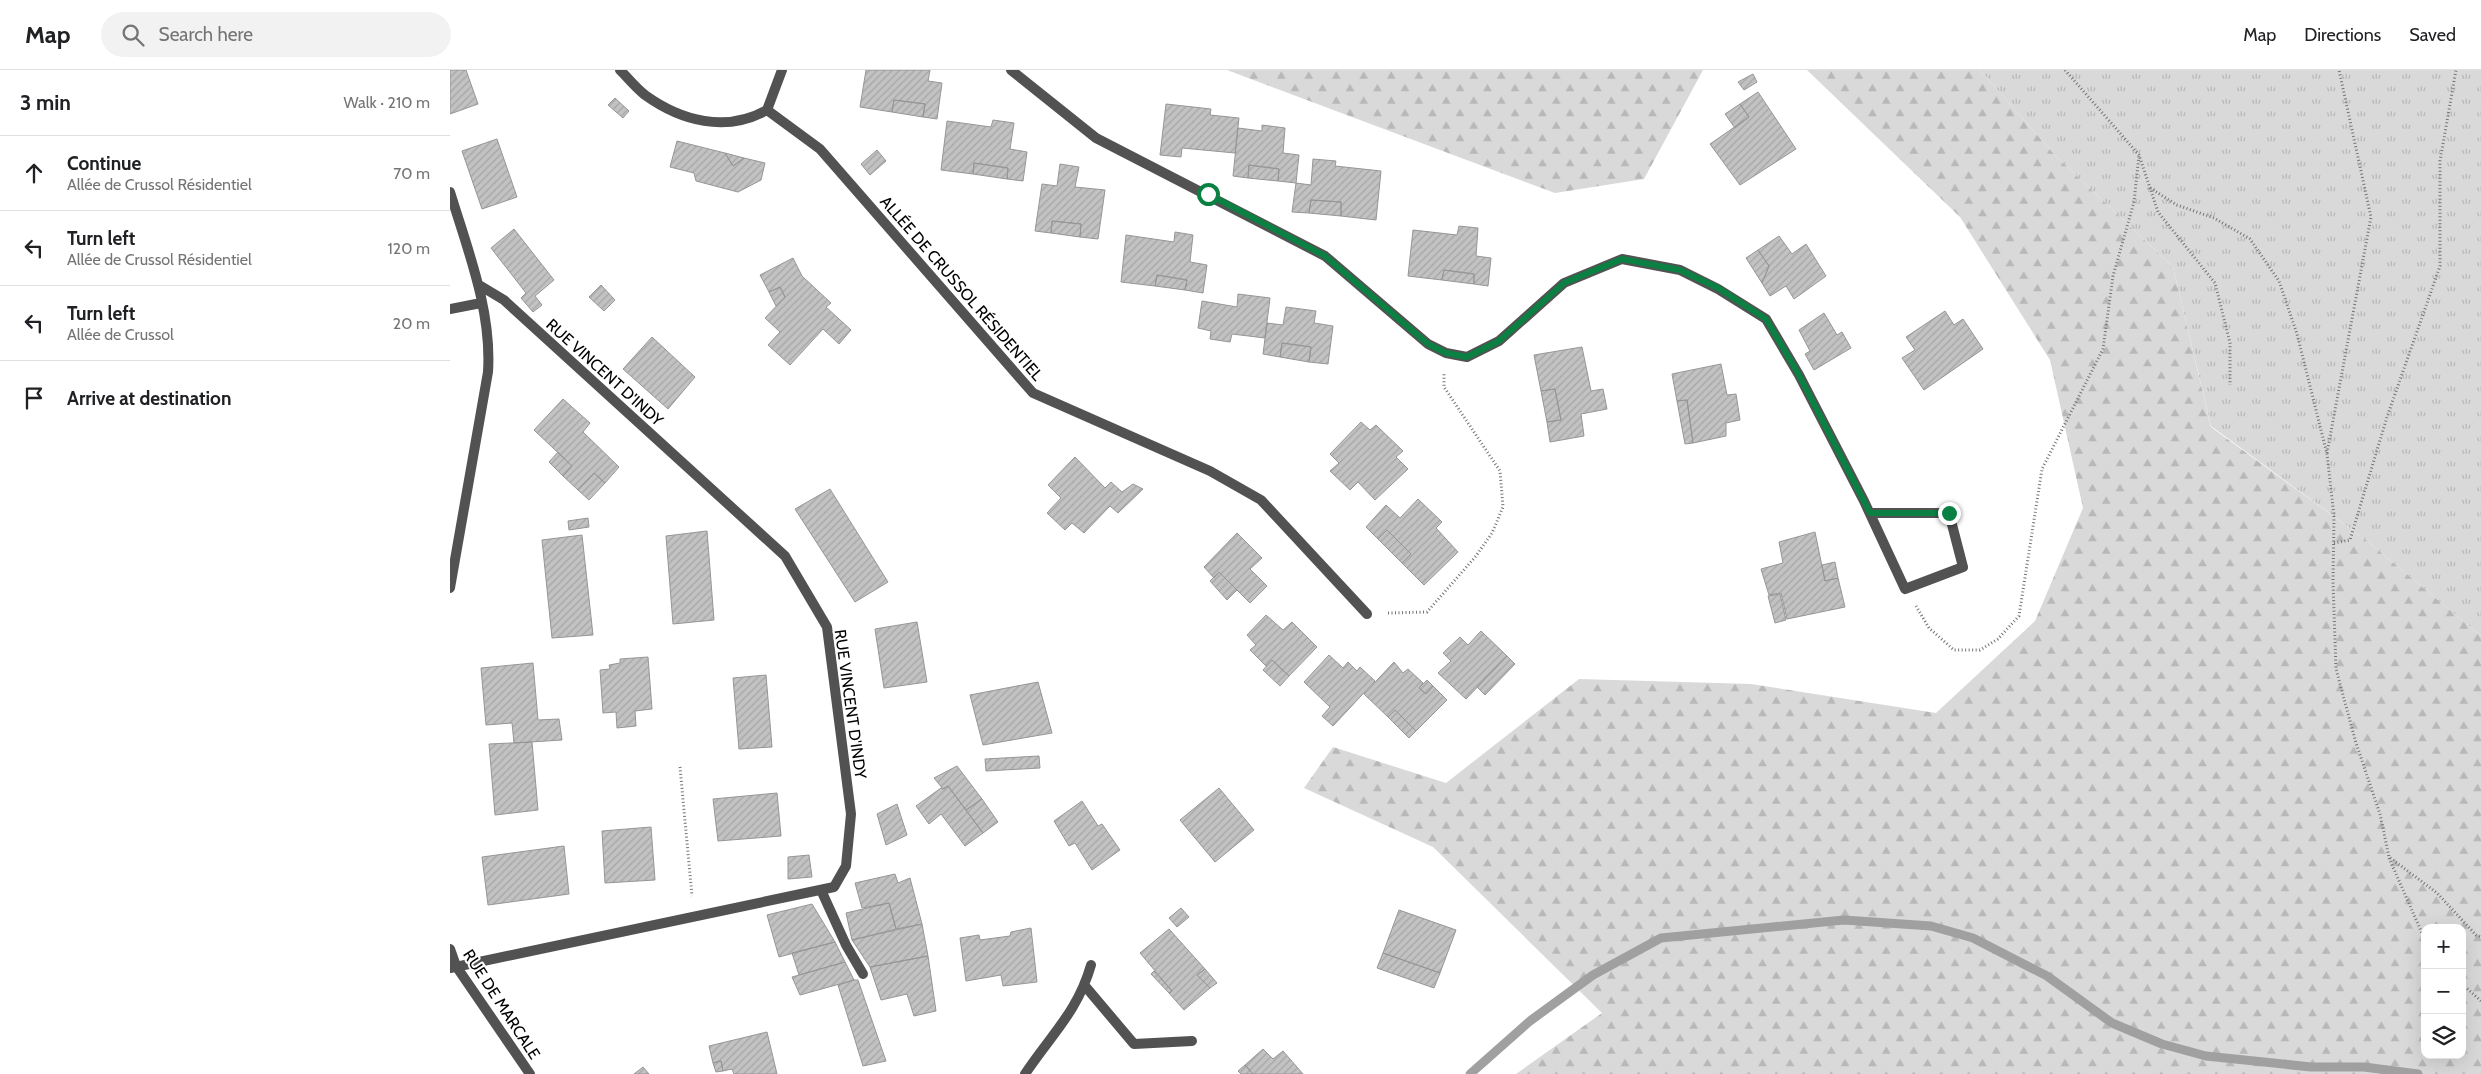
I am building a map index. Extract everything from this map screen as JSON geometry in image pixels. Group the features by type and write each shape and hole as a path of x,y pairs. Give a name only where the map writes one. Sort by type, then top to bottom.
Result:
{"street":[{"path":"620,70 644,94 683,117 722,124 754,118 767,110 782,70"},
{"path":"1011,70 1096,138 1325,256 1428,344 1446,353 1467,357 1499,341 1564,283 1622,259 1680,270 1718,288 1766,319 1799,375 1870,513 1905,589 1963,567 1949,513 1870,513"},
{"name":"ALLÉE DE CRUSSOL RÉSIDENTIEL","path":"767,110 820,149 1033,393 1210,471 1261,500 1367,614"},
{"path":"450,192 479,285 490,346 488,372 450,588"},
{"name":"RUE VINCENT D'INDY","path":"453,967 834,887 846,866 851,814 827,627 786,556 504,300 479,285"},
{"path":"450,309 481,303"},
{"path":"821,890 846,945 863,974"},
{"name":"RUE DE MARCALE","path":"450,950 453,967 530,1074"},
{"path":"1025,1074 1042,1049 1073,1011 1085,986 1091,965"},
{"path":"1085,986 1134,1044 1192,1041"}],"path":[{"path":"2065,70 2139,155 2158,212 2215,283 2230,343 2230,385"},
{"path":"2327,454 2371,217 2339,70"},
{"path":"2334,543 2350,540 2387,417 2440,266 2440,161 2456,70"},
{"path":"1905,589 1930,628 1954,650 1980,650 1998,639 2019,616 2042,469 2103,349 2113,276 2134,202 2139,155"},
{"path":"2150,188 2177,205 2214,218 2250,239 2279,281 2297,334 2327,454 2334,516 2333,582 2336,669 2356,743 2380,814 2389,857 2421,931"},
{"path":"1367,614 1427,612 1476,556 1492,533 1503,507 1500,471 1444,387 1446,353"},
{"path":"680,766 694,916"},
{"path":"2389,857 2437,893 2476,935 2481,937"},
{"path":"2466,988 2481,1001"}],"green space":[{"path":"1227,70 1703,70 1644,179 1555,193"},
{"path":"1807,70 1980,70 2054,154 2173,267 2211,427 2366,540 2481,636 2481,1074 1516,1074 1602,1013 1433,847 1304,788 1333,747 1446,783 1579,679 1751,684 1936,713 2035,621 2083,508 2050,360 1960,217"},
{"path":"1980,70 2481,70 2481,636 2366,540 2211,426 2173,267 2054,154"}],"building":[{"path":"450,70 466,70 478,104 450,114"},
{"path":"866,70 930,70 928,81 942,83 937,119 923,117 925,104 894,100 892,112 860,107"},
{"path":"1753,74 1757,82 1744,90 1738,82"},
{"path":"1758,92 1796,149 1740,185 1710,144 1749,117 1740,104"},
{"path":"615,98 629,111 623,118 608,105"},
{"path":"894,100 925,104 923,117 892,112"},
{"path":"1166,104 1211,109 1210,115 1239,118 1235,153 1182,148 1181,157 1160,155"},
{"path":"1740,104 1749,117 1735,128 1725,114"},
{"path":"993,120 1014,123 1010,149 1027,152 1023,181 1007,179 1008,168 974,163 973,174 941,170 947,121 991,127"},
{"path":"1262,125 1285,128 1283,153 1299,155 1296,183 1278,181 1279,169 1249,165 1248,178 1233,176 1238,128 1262,131"},
{"path":"497,139 517,197 482,209 462,151"},
{"path":"677,141 725,153 733,166 744,158 765,163 761,180 738,192 696,181 694,173 670,167"},
{"path":"877,150 886,161 870,175 861,164"},
{"path":"725,153 744,158 733,166"},
{"path":"1313,159 1336,161 1335,166 1381,171 1376,220 1341,216 1341,202 1311,200 1309,213 1292,212 1296,183 1311,185"},
{"path":"974,163 1008,168 1007,179 973,174"},
{"path":"1060,164 1079,167 1075,187 1105,190 1098,239 1080,237 1081,224 1052,221 1051,233 1035,231 1042,184 1057,186"},
{"path":"1249,165 1279,169 1278,181 1248,178"},
{"path":"1311,200 1341,202 1341,216 1309,213"},
{"path":"1052,221 1081,224 1080,237 1051,233"},
{"path":"1459,226 1478,228 1476,256 1491,258 1488,286 1474,284 1474,274 1444,270 1442,280 1408,276 1413,230 1457,235"},
{"path":"514,229 554,280 535,296 542,305 533,312 521,298 526,293 491,248"},
{"path":"1175,232 1193,235 1190,262 1207,265 1203,293 1185,290 1187,280 1157,275 1155,286 1121,282 1126,235 1174,242"},
{"path":"1779,236 1792,254 1806,244 1826,276 1794,299 1786,286 1770,296 1762,283 1769,266 1758,250"},
{"path":"1758,250 1769,266 1762,283 1746,258"},
{"path":"793,258 802,276 831,303 826,307 851,330 839,344 823,329 790,365 768,345 780,332 765,318 785,297 780,287 769,292 760,275"},
{"path":"1444,270 1474,274 1474,284 1442,280"},
{"path":"1157,275 1187,280 1185,290 1155,286"},
{"path":"601,285 615,300 604,311 589,297"},
{"path":"780,287 785,297 776,306 769,292"},
{"path":"1238,294 1270,298 1265,338 1232,334 1230,342 1210,339 1211,331 1198,328 1202,301 1237,307"},
{"path":"1286,307 1316,311 1314,323 1333,326 1328,364 1309,362 1311,347 1282,343 1280,357 1263,354 1267,323 1283,325"},
{"path":"1945,311 1954,325 1963,319 1983,349 1924,390 1902,358 1915,350 1906,337"},
{"path":"1824,313 1837,335 1842,332 1851,348 1814,370 1805,354 1810,351 1799,330"},
{"path":"652,337 695,377 668,409 623,369"},
{"path":"1282,343 1311,347 1309,362 1280,357"},
{"path":"1582,347 1591,391 1603,389 1607,409 1581,414 1584,436 1550,442 1547,422 1561,420 1555,389 1541,391 1534,355"},
{"path":"1721,364 1727,395 1736,394 1740,420 1726,423 1726,436 1693,443 1687,400 1677,401 1672,374"},
{"path":"1555,389 1561,420 1547,422 1541,391"},
{"path":"563,399 590,423 583,432 619,467 605,483 594,473 578,490 563,476 572,466 534,430"},
{"path":"1687,400 1693,443 1685,444 1677,401"},
{"path":"1361,422 1370,430 1376,425 1403,451 1396,457 1408,469 1375,500 1358,482 1350,490 1330,471 1339,463 1330,454"},
{"path":"558,452 572,466 563,476 549,462"},
{"path":"1075,457 1105,488 1111,482 1122,492 1133,484 1143,489 1118,513 1110,506 1084,533 1072,523 1065,530 1047,513 1061,498 1048,485"},
{"path":"594,473 605,483 589,500 578,490"},
{"path":"830,489 888,582 855,602 795,509"},
{"path":"1418,499 1442,522 1436,528 1458,552 1424,585 1402,563 1411,554 1387,530 1378,539 1366,527 1386,505 1400,518"},
{"path":"588,518 589,527 569,530 568,521"},
{"path":"1387,530 1411,554 1402,563 1378,539"},
{"path":"707,531 714,620 673,624 666,536"},
{"path":"1815,532 1825,581 1838,578 1845,607 1787,619 1781,593 1769,595 1761,569 1783,563 1779,542"},
{"path":"1237,533 1262,558 1250,569 1267,586 1250,603 1219,572 1214,578 1204,567"},
{"path":"582,535 593,635 552,638 542,540"},
{"path":"1835,562 1838,578 1825,581 1822,565"},
{"path":"1219,572 1237,590 1227,600 1210,581"},
{"path":"1780,594 1786,620 1775,623 1768,596"},
{"path":"1266,615 1283,630 1292,622 1317,647 1289,676 1272,660 1266,666 1250,650 1256,645 1247,635"},
{"path":"917,622 927,682 884,688 875,629"},
{"path":"1481,631 1507,656 1466,699 1438,673 1451,661 1443,653 1460,637 1468,645"},
{"path":"1329,655 1343,668 1348,662 1357,671 1360,667 1375,681 1333,726 1322,716 1330,707 1304,682"},
{"path":"1507,656 1515,664 1485,695 1477,687"},
{"path":"648,657 652,709 635,711 636,726 617,728 616,712 603,713 600,670 610,669 609,665 620,663 620,659"},
{"path":"1272,660 1289,676 1280,686 1263,670"},
{"path":"1394,662 1403,673 1408,669 1423,683 1419,688 1426,694 1433,686 1447,700 1416,731 1395,710 1388,717 1364,694"},
{"path":"533,663 538,720 559,719 562,740 514,743 512,723 486,725 481,668"},
{"path":"766,675 772,747 739,749 733,678"},
{"path":"1427,680 1433,686 1426,694 1419,688"},
{"path":"1038,682 1052,733 983,745 970,695"},
{"path":"1395,710 1416,731 1409,738 1388,717"},
{"path":"532,742 538,810 495,815 489,744"},
{"path":"1039,756 1040,768 986,771 985,759"},
{"path":"957,766 982,799 966,810 948,786 943,789 934,778"},
{"path":"948,786 983,833 965,846 941,814 929,824 916,806 941,788 943,789"},
{"path":"1219,788 1254,830 1215,862 1180,820"},
{"path":"777,793 781,836 718,841 713,799"},
{"path":"982,799 998,822 983,833 966,810"},
{"path":"1082,801 1098,826 1102,824 1120,850 1092,870 1075,843 1069,846 1054,821"},
{"path":"897,804 907,835 886,845 877,814"},
{"path":"651,827 655,880 605,883 602,831"},
{"path":"564,846 569,894 488,905 482,857"},
{"path":"809,855 812,877 788,879 788,857"},
{"path":"895,874 898,883 910,878 922,924 896,929 889,903 862,908 855,883"},
{"path":"889,903 896,929 852,940 846,913"},
{"path":"812,904 835,942 779,957 767,915"},
{"path":"1181,908 1189,917 1177,927 1169,918"},
{"path":"1399,910 1456,930 1440,973 1383,953"},
{"path":"922,924 928,956 870,967 852,940"},
{"path":"1031,928 1037,982 1003,986 1001,975 966,981 960,938 979,935 980,940 1010,936 1011,932"},
{"path":"1169,929 1205,969 1197,975 1210,988 1184,1010 1169,993 1172,991 1140,953"},
{"path":"835,942 845,962 799,975 792,953"},
{"path":"1383,953 1440,973 1434,988 1377,968"},
{"path":"928,956 936,1011 914,1016 907,994 881,1000 870,967"},
{"path":"845,962 854,980 800,995 792,977"},
{"path":"1205,969 1217,983 1210,988 1197,975"},
{"path":"1154,971 1172,991 1169,993 1151,974"},
{"path":"858,980 886,1061 863,1066 838,985"},
{"path":"767,1032 777,1074 734,1074 732,1069 723,1071 721,1061 713,1063 709,1046"},
{"path":"1263,1049 1273,1059 1283,1051 1303,1074 1253,1074 1245,1065"},
{"path":"721,1061 723,1071 716,1072 713,1063"},
{"path":"1245,1065 1253,1074 1241,1074 1238,1071"},
{"path":"643,1067 649,1074 634,1074"}],"waterway":[{"path":"1470,1074 1530,1021 1593,975 1661,938 1844,920 1931,926 1973,938 2047,976 2112,1023 2162,1044 2206,1056 2311,1067 2364,1067 2418,1074"}],"route":[{"path":"1208,194 1325,256 1428,344 1446,353 1467,357 1499,341 1564,283 1622,259 1680,270 1718,288 1766,319 1799,375 1870,513 1949,513"}]}
